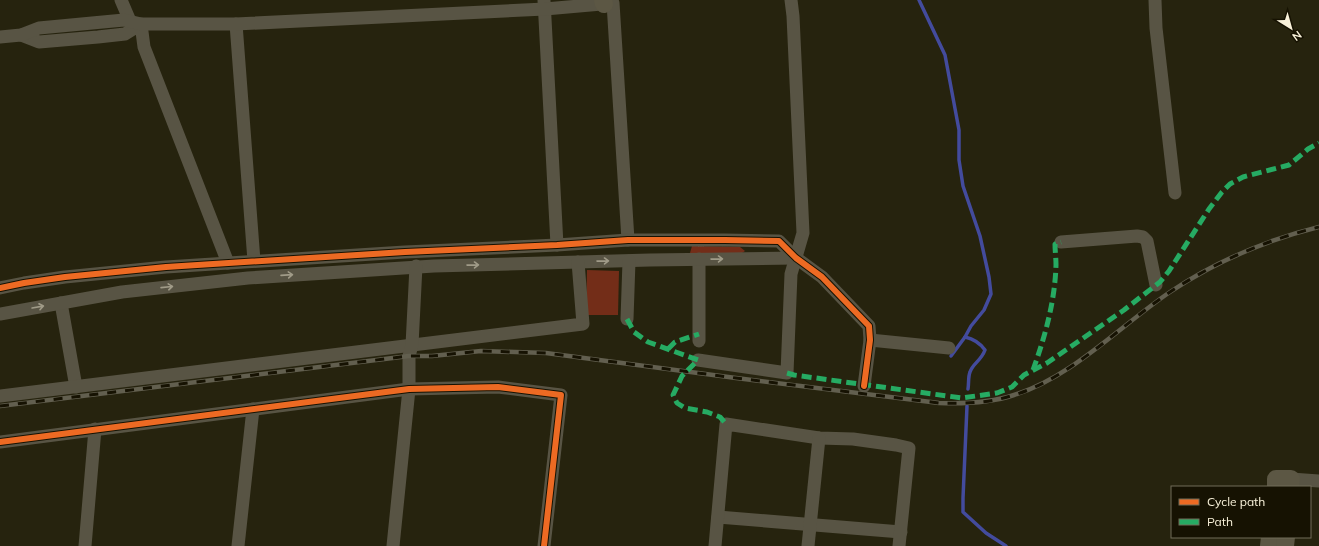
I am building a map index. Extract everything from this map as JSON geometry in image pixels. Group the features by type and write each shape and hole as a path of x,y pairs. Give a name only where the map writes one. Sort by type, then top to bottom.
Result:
{"street":[{"path":"121,0 136,23 228,263"},
{"path":"698,360 787,373 791,274 803,233 791,0"},
{"path":"1155,0 1156,28 1175,193"},
{"path":"0,37 21,36 39,42 125,34 136,23 236,24 608,2 628,240"},
{"path":"545,5 557,245"},
{"path":"236,24 254,261"},
{"path":"1061,242 1137,236 1143,237 1146,241 1156,285"},
{"path":"0,288 24,283 166,267 254,261 628,240 778,241 796,258 822,277 869,326 870,340 864,386"},
{"path":"0,314 122,292 248,278 416,266 629,260 796,258"},
{"path":"699,259 699,341"},
{"path":"627,319 629,260"},
{"path":"0,396 583,324 578,262"},
{"path":"393,546 409,389 409,356 412,345 416,266"},
{"path":"61,303 76,386"},
{"path":"870,340 949,348"},
{"path":"0,442 409,389 498,387 561,395 544,546"},
{"path":"238,546 253,409"},
{"path":"715,546 726,424 819,438 853,439 909,448 899,546"},
{"path":"85,546 96,429"},
{"path":"808,546 819,438"},
{"path":"1286,484 1319,481"},
{"path":"718,517 901,532"}],"green space":[{"path":"692,246 740,247 745,251 742,253 690,253"},
{"path":"587,270 619,271 618,315 586,315"}],"waterway":[{"path":"919,0 945,55 959,130 959,160 963,186 980,236 989,277 991,294 984,310 971,326 965,337 981,345 985,350 970,372 968,389"},
{"path":"951,356 965,337"},
{"path":"967,406 963,512 986,533 1006,546"}],"railway":[{"path":"0,406 409,356 432,356 481,351 546,353 939,403 968,403 987,401 1014,395 1035,387 1056,376 1095,350 1170,292 1205,271 1260,245 1319,227"}],"marked path":[{"path":"787,373 962,398 997,393 1012,387 1024,375 1047,363 1124,310 1160,282 1169,271 1209,209 1230,184 1243,177 1289,165 1308,149 1319,143"},
{"path":"1033,370 1042,345 1054,292 1056,265 1055,244 1061,242"},
{"path":"627,319 634,332 648,342 698,360 682,376 673,395 677,403 685,408 707,412 720,417 726,424"},
{"path":"668,349 675,342 699,334"}],"cycle path":[{"path":"0,288 65,277 166,267 405,252 628,240 779,241 796,258 822,277 869,326 870,340 864,386"},
{"path":"0,442 409,389 498,387 561,395 544,546"}]}
